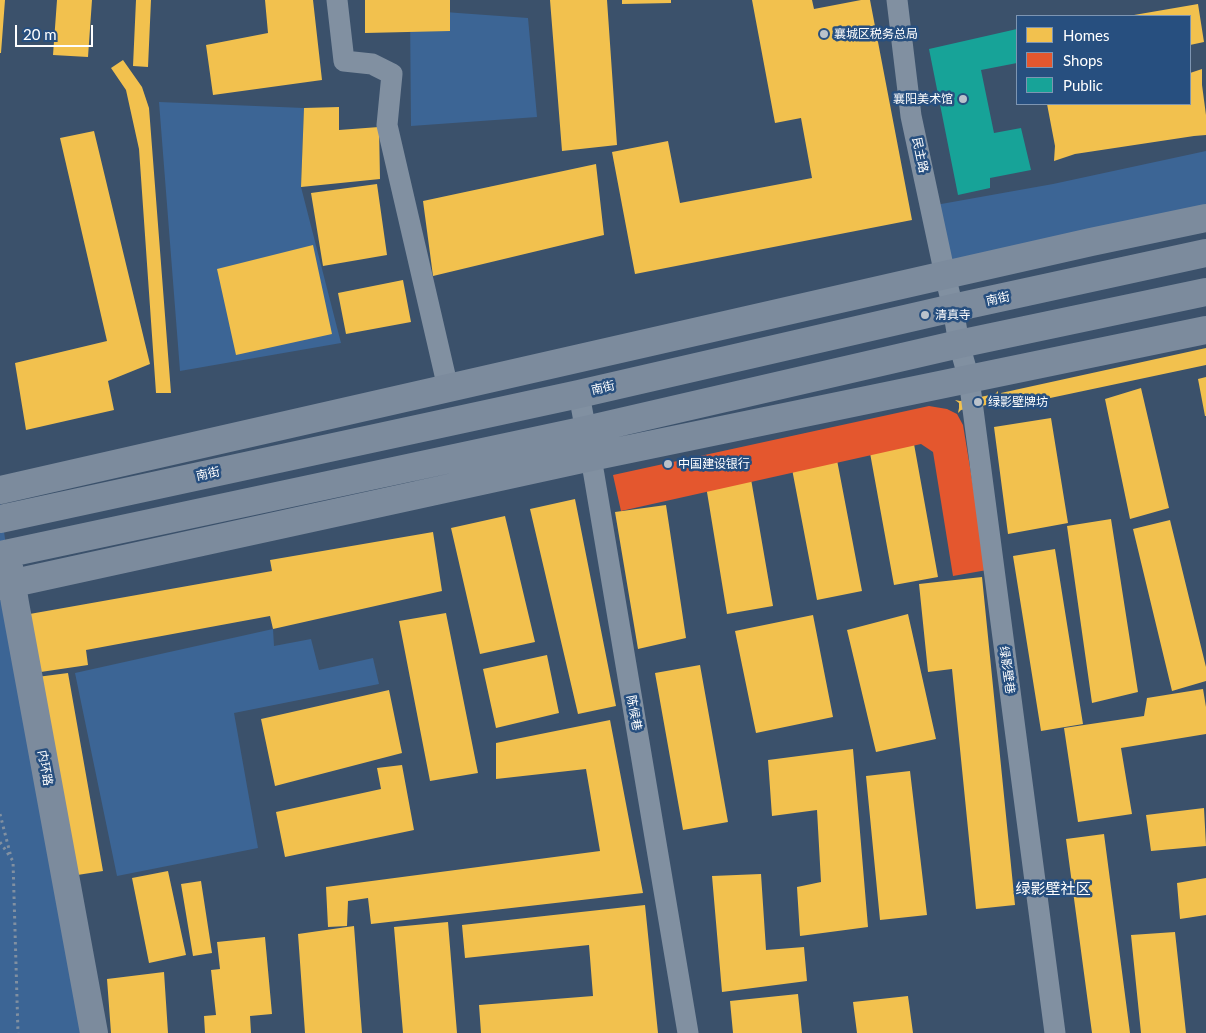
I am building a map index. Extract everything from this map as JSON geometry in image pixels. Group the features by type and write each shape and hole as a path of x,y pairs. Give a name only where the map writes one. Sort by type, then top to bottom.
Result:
{"street":[{"path":"337,0 344,61 372,64 392,74 387,125 448,388"},
{"name":"民主路","path":"897,0 911,116 944,275 953,308"},
{"path":"0,490 944,275 1206,218"},
{"name":"南街","path":"1,513 579,394 953,308 1206,253"},
{"path":"4,555 586,430 959,344 1206,292"},
{"name":"绿影壁巷","path":"953,308 959,344 969,379 1055,1033"},
{"path":"6,585 591,457 1206,330"},
{"name":"陈候巷","path":"579,394 688,1033"},
{"name":"内环路","path":"1,513 6,585 94,1033"}],"path":[{"path":"0,814 12,860 18,1033"},
{"path":"0,842 12,860"}],"shaded area":[{"path":"410,9 528,18 537,117 411,126"},
{"path":"159,102 304,108 301,187 341,343 180,371"},
{"path":"1206,151 1206,218 945,275 930,206 1053,184"},
{"path":"0,501 7,554 94,1033 0,1033"},
{"path":"273,629 274,646 311,639 319,670 373,658 379,684 234,713 258,848 117,876 75,673"}],"building: Homes":[{"path":"0,0 5,0 1,53 0,53"},
{"path":"57,0 92,0 88,57 53,55"},
{"path":"136,0 151,0 148,67 133,66"},
{"path":"265,0 313,0 322,80 213,95 206,45 268,33"},
{"path":"365,0 450,0 450,31 365,33"},
{"path":"550,0 607,0 617,145 562,151"},
{"path":"622,0 671,0 671,3 622,4"},
{"path":"752,0 812,0 814,9 870,0 912,220 635,274 612,152 668,141 680,203 812,178 801,118 775,123"},
{"path":"1198,4 1204,42 1191,45 1191,15 1134,15"},
{"path":"123,60 142,87 149,108 171,393 156,393 139,149 126,90 111,68"},
{"path":"1202,69 1206,135 1075,154 1054,161 1055,146 1047,105 1191,105 1191,73"},
{"path":"339,107 339,130 379,127 380,179 301,187 304,108"},
{"path":"94,131 150,364 108,381 114,410 26,430 15,363 107,341 60,138"},
{"path":"596,164 604,235 433,276 423,201"},
{"path":"377,184 387,255 323,266 311,193"},
{"path":"313,245 332,334 236,355 217,269"},
{"path":"403,280 411,322 346,334 338,293"},
{"path":"1206,348 1206,365 1003,408 1001,393"},
{"path":"1206,377 1206,416 1205,416 1198,379"},
{"path":"1141,388 1169,508 1130,519 1105,399"},
{"name":"绿影壁牌坊","path":"998,391 1000,403 961,410 958,413 959,403 955,400 960,401 995,394"},
{"path":"1051,418 1068,523 1008,534 994,427"},
{"path":"914,444 938,577 894,585 870,453"},
{"path":"837,460 862,591 817,600 792,469"},
{"path":"751,479 773,606 727,614 706,486"},
{"path":"575,499 616,706 578,714 530,509"},
{"path":"666,505 686,638 638,649 615,512"},
{"path":"505,516 535,642 480,654 451,528"},
{"path":"1111,519 1138,692 1092,703 1067,526"},
{"path":"1170,520 1206,667 1206,681 1172,691 1133,529"},
{"path":"433,532 442,591 273,629 270,616 86,650 88,665 34,673 24,615 272,571 270,560"},
{"path":"1055,549 1083,724 1041,731 1013,556"},
{"path":"982,577 1015,905 976,909 952,669 928,672 919,584"},
{"path":"446,613 478,773 430,781 399,621"},
{"path":"908,614 936,739 876,752 847,630"},
{"path":"813,615 833,717 756,733 735,631"},
{"path":"547,655 559,713 496,728 483,669"},
{"path":"700,665 728,822 683,830 655,673"},
{"path":"68,673 103,871 71,876 37,677"},
{"path":"1203,689 1206,707 1206,734 1121,748 1132,814 1078,822 1064,728 1144,716 1147,698"},
{"path":"389,690 402,753 275,786 261,719"},
{"path":"610,720 643,893 371,924 368,898 348,901 347,926 328,927 326,887 600,851 586,769 496,779 496,743"},
{"path":"853,749 868,927 800,936 797,887 821,882 817,810 772,816 768,760"},
{"path":"402,765 414,830 285,857 276,812 381,789 377,768"},
{"path":"910,771 927,915 880,920 866,776"},
{"path":"1204,808 1206,846 1151,851 1146,815"},
{"path":"1104,834 1130,1033 1092,1033 1066,839"},
{"path":"168,871 186,955 149,963 132,878"},
{"path":"761,874 766,950 804,947 807,981 722,992 712,876"},
{"path":"1206,878 1206,915 1180,919 1177,883"},
{"path":"201,881 212,953 193,956 181,884"},
{"path":"645,905 658,1033 481,1033 479,1005 593,996 589,945 465,958 462,925"},
{"path":"448,922 457,1033 403,1033 394,927"},
{"path":"354,926 362,1033 305,1033 298,934"},
{"path":"1175,932 1186,1033 1141,1033 1131,935"},
{"path":"265,937 272,1014 250,1016 251,1033 205,1033 204,1016 216,1015 211,970 220,969 217,942"},
{"path":"164,972 168,1033 111,1033 107,979"},
{"path":"798,994 802,1033 733,1033 730,1001"},
{"path":"908,996 913,1033 857,1033 853,1002"}],"building: Shops":[{"path":"929,406 947,409 957,414 963,425 987,570 953,576 933,452 921,444 621,511 613,475"}],"building: Public":[{"name":"襄阳美术馆","path":"1016,29 1016,63 981,70 994,133 1021,128 1031,170 990,178 990,188 958,195 929,49"}],"place":[{"name":"襄城区税务总局","path":"824,34"},
{"name":"襄阳美术馆","path":"963,99"},
{"name":"清真寺","path":"925,315"},
{"name":"绿影壁牌坊","path":"978,402"},
{"name":"中国建设银行","path":"668,464"}],"district":[{"name":"绿影壁社区","path":"1053,889"}]}
